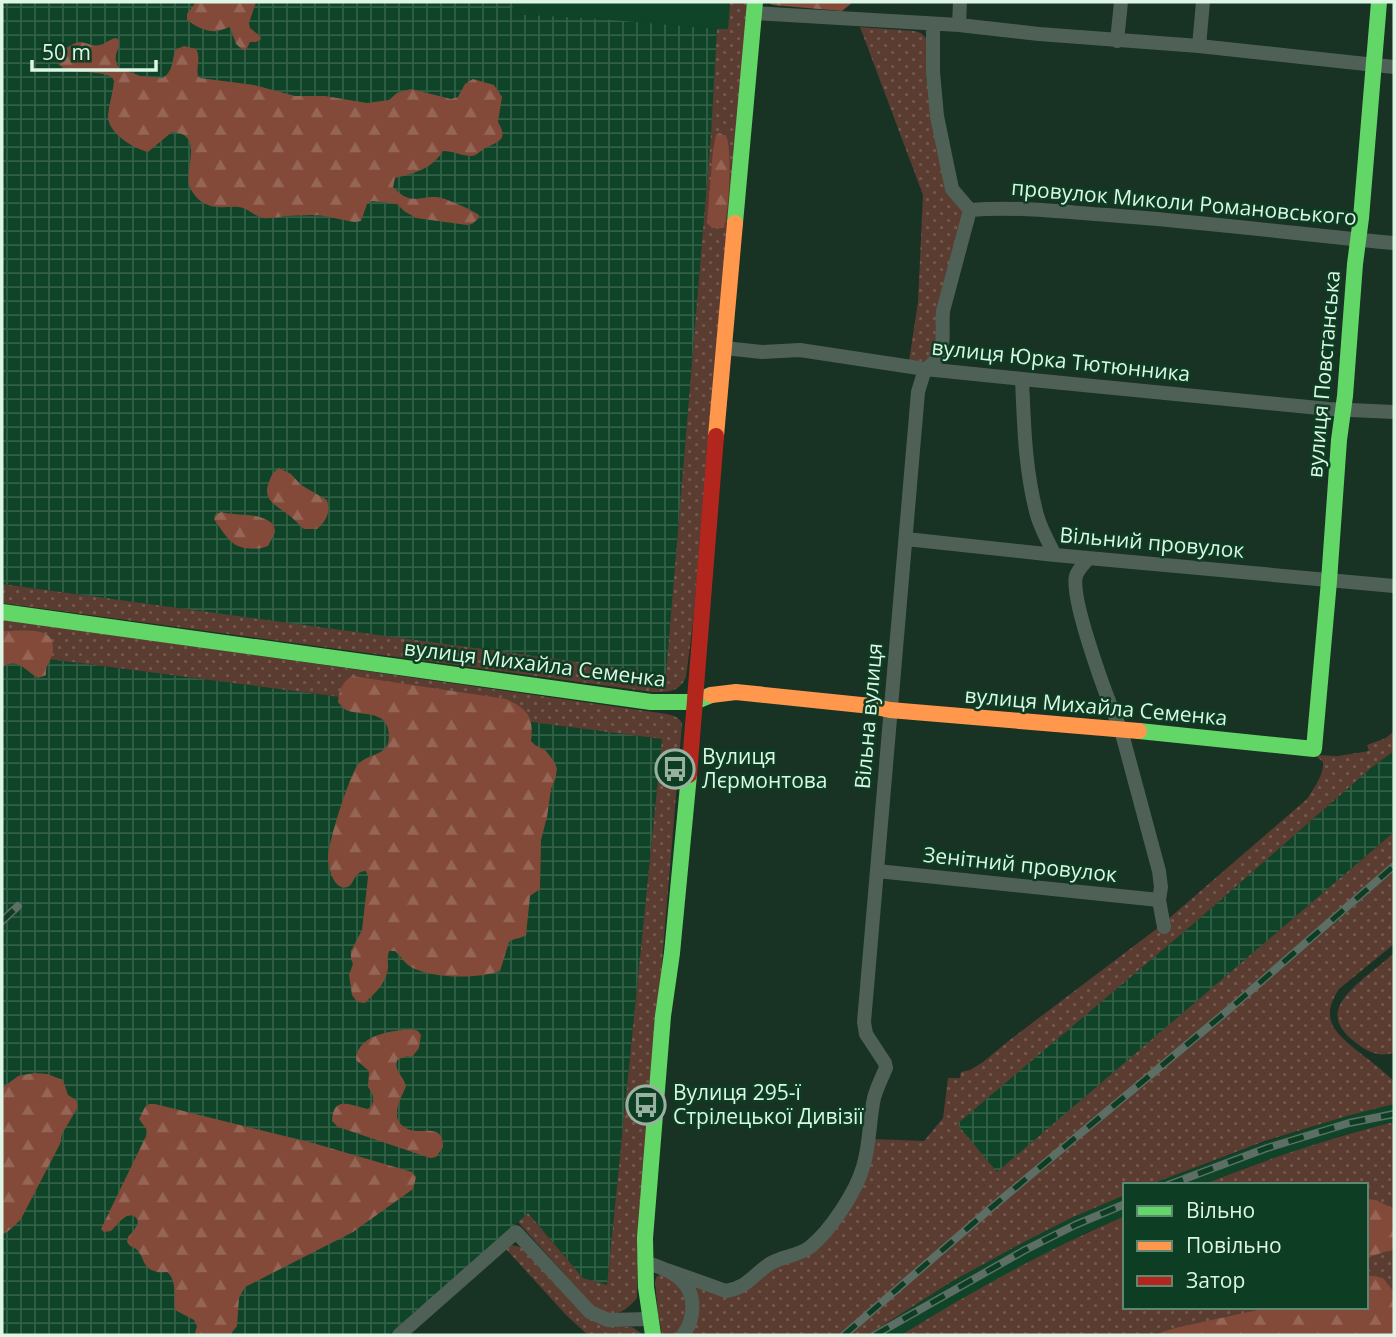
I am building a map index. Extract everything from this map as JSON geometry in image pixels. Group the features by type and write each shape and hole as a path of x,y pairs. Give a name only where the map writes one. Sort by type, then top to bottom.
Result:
{"street":[{"path":"958,25 960,2"},
{"path":"1118,41 1121,2"},
{"path":"1199,46 1203,2"},
{"name":"вулиця Повстанська","path":"1314,749 1379,2"},
{"path":"399,1335 516,1232 590,1312 608,1320 651,1327 644,1262 663,1016 672,953 690,768 754,7 1394,66"},
{"path":"933,24 937,116 952,189 970,210"},
{"name":"провулок Миколи Романовського","path":"970,210 1030,209 1187,221 1394,243"},
{"name":"Вільна вулиця","path":"644,1262 726,1291 743,1286 772,1263 811,1247 828,1228 855,1188 863,1167 875,1096 886,1068 866,1034 864,1022 918,392 925,369 933,365 939,357 943,345 943,311 970,210"},
{"name":"вулиця Юрка Тютюнника","path":"724,348 762,352 800,350 925,369 1022,379 1329,409 1394,411"},
{"path":"1022,379 1030,480 1037,516 1055,555"},
{"name":"Вільний провулок","path":"906,539 1394,586"},
{"path":"1089,558 1076,576 1076,592 1087,637 1110,708 1121,730 1159,871 1159,900 1164,928"},
{"name":"вулиця Михайла Семенка","path":"2,612 651,702 694,702 715,694 736,692 890,710 1314,749"},
{"name":"Зенітний провулок","path":"877,871 1159,900"},
{"name":"Вільна вулиця","path":"667,1270 686,1285 693,1303 683,1335"}],"shaded area":[{"path":"2,2 513,2 512,14 717,29 711,134 666,675 2,584"},
{"path":"513,2 730,2 728,29 717,29 512,14"},
{"path":"730,2 748,2 693,622 686,677 680,686 668,691 652,692 2,603 2,584 666,674 711,134 717,29 728,29"},
{"path":"860,27 914,31 927,39 963,211 934,355 922,361 909,361 918,302 923,195"},
{"path":"2,619 667,714 680,720 682,724 639,1237 637,1298 627,1308 613,1314 594,1307 518,1222 528,1213 583,1278 607,1285 662,739 2,653"},
{"path":"2,653 662,739 607,1285 583,1278 528,1213 388,1335 2,1335"},
{"path":"1394,731 1394,751 957,1124 997,1172 1394,832 1394,861 840,1335 662,1335 655,1281 657,1276 661,1274 727,1295 830,1230 873,1139 924,1141 943,1118 948,1078 960,1078 961,1072 983,1062 1159,927 1307,799 1323,767 1323,762 1315,755 1338,756 1369,751 1367,745 1386,738"},
{"path":"1394,751 1394,832 997,1173 956,1124"},
{"path":"1394,861 1394,871 1321,935 993,1210 849,1335 840,1335 962,1229"},
{"path":"1394,871 1394,944 1339,989 1333,1000 1330,1018 1338,1033 1394,1081 1394,1104 1265,1141 1154,1183 1123,1183 1123,1196 1024,1242 951,1282 868,1335 849,1335 984,1218"},
{"path":"1394,953 1394,1053 1378,1054 1364,1048 1345,1033 1339,1024 1339,1008 1349,992"},
{"path":"1394,1104 1394,1122 1346,1134 1207,1183 1154,1183 1265,1142"},
{"path":"1394,1122 1394,1335 901,1335 1011,1271 1123,1217 1123,1309 1368,1309 1368,1183 1207,1183 1345,1135"},
{"path":"1123,1196 1123,1217 1083,1234 901,1335 868,1335 951,1282 1071,1218"},
{"path":"512,1245 524,1248 606,1325 632,1327 644,1335 588,1335 505,1248"}],"green space":[{"path":"196,2 256,2 249,23 250,28 261,39 250,42 246,50 243,50 236,44 230,27 214,31 194,25 187,20 187,14"},
{"path":"767,2 853,2 842,11 773,5"},
{"path":"116,38 119,40 116,57 119,68 140,76 163,78 170,69 175,50 184,46 196,49 200,78 254,85 295,96 325,96 367,103 389,100 397,93 411,89 451,99 458,97 465,84 473,79 494,85 502,97 498,122 502,132 501,139 472,156 443,151 428,166 395,178 393,187 409,198 436,197 451,201 479,215 478,219 467,225 416,218 397,204 372,201 367,204 361,221 355,222 318,215 263,218 242,208 216,207 200,201 189,185 191,152 188,138 172,132 148,152 135,147 116,134 109,122 114,81 112,77 71,70 59,65 59,53 72,44 81,42 97,45"},
{"path":"720,133 727,138 729,146 728,197 724,228 712,228 707,223 713,151 716,135"},
{"path":"279,468 327,500 327,516 317,529 304,529 269,499 269,482 272,474"},
{"path":"221,512 256,516 274,525 275,532 268,546 250,549 233,543 214,519 215,515"},
{"path":"2,631 37,631 50,638 53,645 52,655 46,675 38,678 17,664 2,667"},
{"path":"352,676 506,699 520,706 528,715 531,741 545,750 554,761 557,769 541,840 540,889 530,896 526,935 509,942 500,971 468,976 431,974 411,967 395,951 389,951 387,974 376,992 365,1003 357,1002 352,995 349,975 353,964 351,951 362,930 368,877 366,871 361,872 349,886 339,886 330,872 329,852 339,813 357,766 361,761 383,750 389,739 386,723 382,719 351,712 338,702 341,688"},
{"path":"412,1029 421,1035 419,1048 412,1057 397,1060 398,1071 406,1086 398,1106 397,1118 401,1125 408,1129 434,1131 440,1135 443,1147 436,1157 430,1158 338,1127 332,1121 333,1113 339,1105 349,1104 368,1109 372,1104 373,1096 368,1087 369,1071 356,1060 362,1044 377,1036"},
{"path":"34,1073 63,1080 68,1095 76,1100 78,1107 21,1219 2,1235 2,1088 18,1076"},
{"path":"149,1104 313,1143 412,1172 416,1177 413,1189 353,1232 245,1287 239,1298 237,1326 230,1335 196,1335 197,1326 194,1320 175,1310 173,1280 167,1272 157,1272 146,1266 138,1251 127,1242 135,1229 137,1219 127,1216 111,1231 104,1232 101,1229 147,1134 139,1119"},
{"path":"1368,1199 1394,1209 1394,1249 1368,1257"},
{"path":"1368,1275 1383,1278 1394,1292 1394,1335 1154,1335 1262,1309 1368,1309"}],"railway":[{"path":"844,1335 1394,866"},
{"path":"2,921 18,906"},
{"path":"1173,1183 1267,1148 1349,1123 1394,1114"},
{"path":"875,1335 1025,1250 1123,1205"}],"traffic: fast":[{"path":"735,223 755,2"},
{"path":"1139,731 1314,749 1379,2"},
{"path":"2,612 651,702 694,702 711,695"},
{"path":"653,1335 646,1287 645,1238 663,1016 672,953 689,775"}],"traffic: slow":[{"path":"716,436 735,223"},
{"path":"711,695 736,692 890,710 1139,731"}],"traffic: jam":[{"path":"689,775 716,436"}],"place":[{"name":"Вулиця Лєрмонтова","path":"675,769"},
{"name":"Вулиця 295-ї Стрілецької Дивізії","path":"646,1105"}]}
